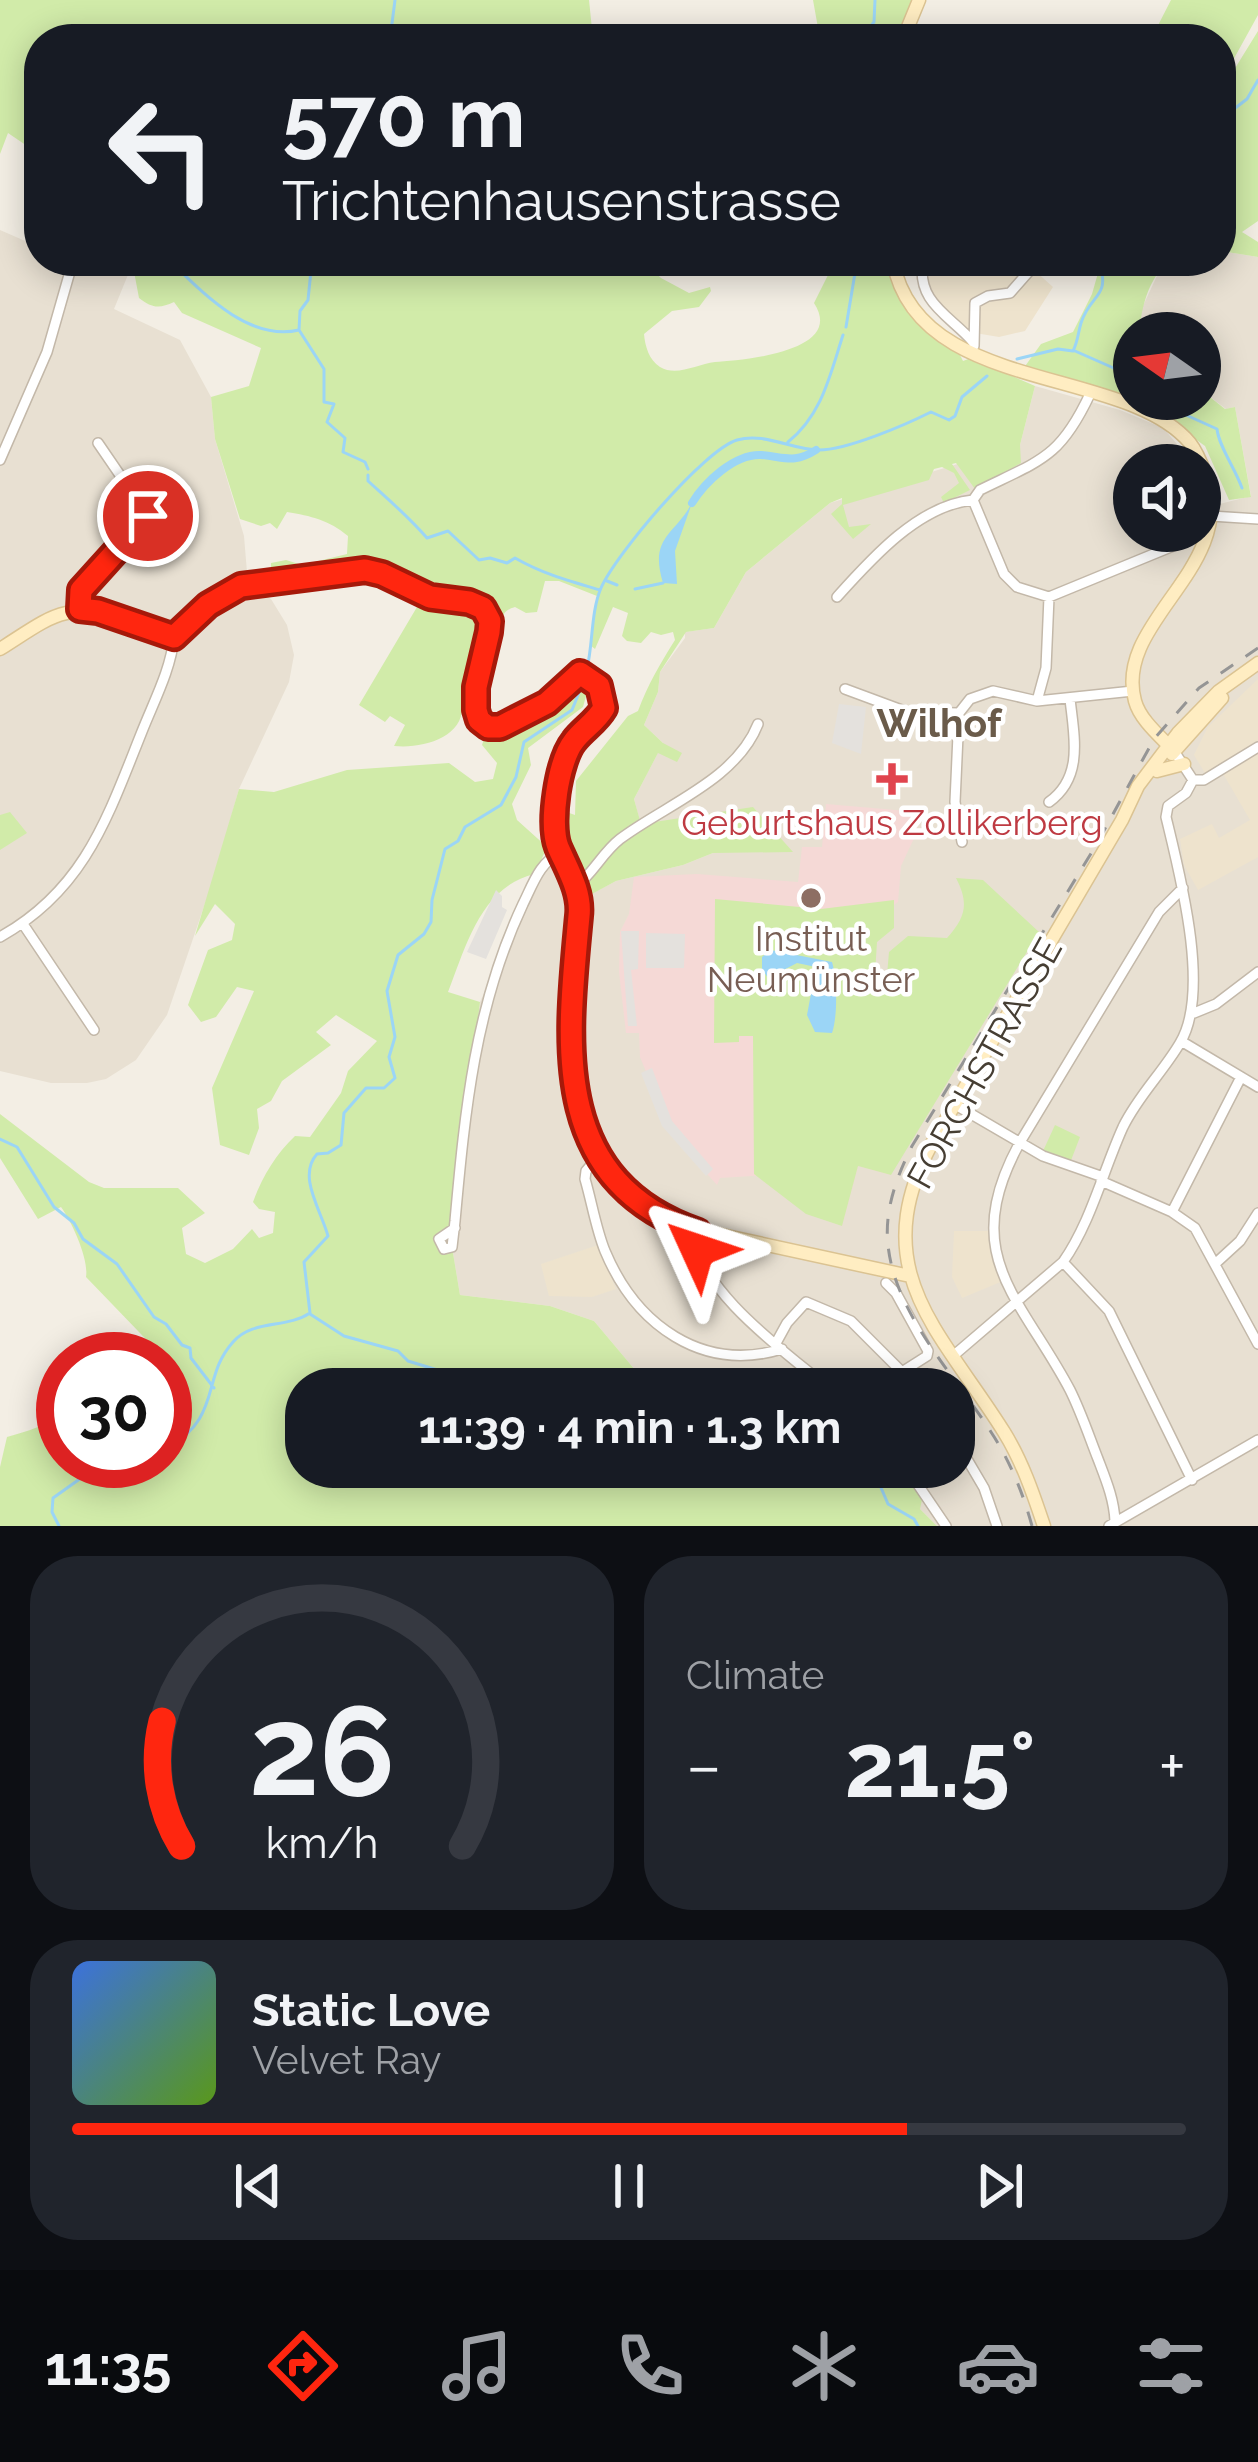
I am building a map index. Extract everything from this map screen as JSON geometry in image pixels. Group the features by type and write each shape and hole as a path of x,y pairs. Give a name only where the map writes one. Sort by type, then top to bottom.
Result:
{"main road":[{"path":"897,276 913,308 932,326 1016,371 1153,416 1191,444"},
{"path":"1171,748 1138,709 1133,691 1141,651 1201,552"},
{"path":"0,649 49,619 80,609 174,637 208,605 241,586 365,570 430,597 483,608 490,621 476,710 488,727 500,727 547,703 575,676 588,675 603,693 604,708 567,753 554,835 580,908 571,978 573,1079 582,1123 598,1157 638,1201 698,1232 910,1276"},
{"name":"FORCHSTRASSE","path":"1134,800 1138,786 1171,748 1229,686 1258,663"},
{"name":"FORCHSTRASSE","path":"1044,1526 1018,1456 931,1323 910,1276 904,1231 909,1194 954,1104 1134,800 1171,748"},
{"path":"1157,771 1184,764"}],"street":[{"path":"0,460 47,352 69,276"},
{"path":"924,276 925,291 938,312 972,338 972,348"},
{"path":"972,348 977,301 1010,293 1025,276"},
{"path":"837,597 902,535 958,502 973,500 980,490 1035,463 1064,442 1090,394"},
{"path":"80,609 81,590 148,516 98,442"},
{"path":"973,500 1004,574 1017,587 1048,597 1158,552"},
{"path":"1221,517 1258,519"},
{"path":"1037,701 1046,668 1048,597"},
{"path":"0,938 68,883 96,841 156,697 174,637"},
{"path":"845,689 907,712 958,713"},
{"path":"962,842 955,802 958,713 970,699 993,691 1037,701 1133,691"},
{"path":"1049,802 1062,790 1074,764 1070,699"},
{"path":"575,887 621,838 721,770 758,724"},
{"path":"1193,781 1204,780 1258,747"},
{"path":"953,1356 1063,1262 1077,1242 1124,1124 1181,1041 1194,1013 1183,888 1166,811 1193,781 1171,748"},
{"path":"455,1228 466,1102 484,1003 529,893 544,864 561,853"},
{"path":"1183,888 1159,912 1005,1171 995,1215 997,1261 1015,1305 1068,1387 1112,1494 1112,1524 1257,1443"},
{"path":"23,924 94,1030"},
{"path":"1194,1013 1216,1004 1258,972"},
{"path":"1181,1041 1258,1087"},
{"path":"1172,1212 1240,1077"},
{"path":"954,1104 1019,1144 1172,1212 1202,1235 1257,1338"},
{"path":"598,1157 585,1179 604,1249 642,1312 665,1332 717,1355 741,1357 779,1346"},
{"path":"1216,1263 1240,1241 1258,1213"},
{"path":"698,1232 697,1250 710,1276 739,1310 805,1368"},
{"path":"1063,1262 1109,1310 1192,1480"},
{"path":"886,1283 928,1351 908,1368"},
{"path":"779,1346 787,1323 806,1302 851,1321 898,1368"},
{"path":"975,1473 997,1526"},
{"path":"920,1488 946,1526"}],"shaded area":[{"path":"0,230 24,240 24,276 128,276 114,309 180,340 211,397 215,439 244,536 248,584 271,599 287,625 294,655 289,682 239,789 167,1015 136,1060 106,1079 87,1083 51,1083 0,1071"},
{"path":"1236,253 1258,257 1258,1526 937,1526 899,1488 975,1488 975,1368 633,1368 594,1321 550,1306 460,1295 452,1247 480,1002 544,864 561,853 580,900 616,881 713,853 641,825 634,799 663,743 644,725 658,692 660,672 685,632 714,628 746,572 830,503 1020,445 1035,386 1113,408 1113,420 1144,420 1163,428 1177,444 1113,444 1113,552 1221,552 1221,504 1251,496 1235,407 1221,405 1221,312 1141,312 1157,276 1236,276"},
{"path":"926,276 1041,276 1053,287 1025,331 999,337 969,332 951,321 926,289"},
{"path":"1258,679 1258,857 1198,890 1184,865 1180,839 1212,824 1219,838 1250,820 1221,770 1208,778 1194,755 1208,727"},
{"path":"839,704 866,707 861,754 832,743"},
{"path":"826,804 919,812 917,832 901,866 898,902 866,925 891,1175 858,1166 842,1226 766,1175 720,1178 717,1185 672,1135 640,1057 639,1033 626,1033 619,972 620,932 629,914 634,877 697,874 798,882 802,847 822,847"},
{"path":"496,890 507,910 486,959 467,952"},
{"path":"621,931 639,931 638,969 631,970 637,1026 628,1026"},
{"path":"646,933 685,934 684,968 646,968"},
{"path":"652,1068 672,1121 713,1169 706,1176 662,1126 641,1073"},
{"path":"954,1231 995,1231 1003,1281 962,1298 952,1277"},
{"path":"598,1245 616,1289 592,1297 549,1296 541,1264"}],"green space":[{"path":"0,0 589,0 591,24 24,24 24,144 8,133 0,154"},
{"path":"813,0 919,0 910,24 817,24"},
{"path":"1171,0 1258,0 1258,15 1236,55 1236,24 1159,24"},
{"path":"1258,31 1258,221 1242,232 1258,242 1258,257 1236,253 1236,67"},
{"path":"135,276 659,276 689,293 710,287 711,291 699,307 672,311 644,334 653,361 673,371 767,355 804,343 816,333 820,320 814,303 828,276 893,276 903,303 957,349 963,361 971,358 1035,386 1020,445 1021,463 975,489 956,463 952,464 970,490 944,503 941,497 959,483 954,473 942,467 934,469 929,480 843,505 849,527 871,524 853,539 831,514 842,498 830,503 746,572 714,628 686,632 660,672 658,692 644,725 682,753 677,762 658,753 634,799 641,824 753,807 793,852 713,853 616,881 579,901 555,808 575,815 576,781 628,716 638,711 675,640 673,632 651,632 641,643 627,641 622,636 628,613 613,607 595,649 590,645 597,596 559,581 545,581 537,612 510,609 503,616 502,630 481,643 469,695 462,701 462,713 451,732 430,743 394,746 405,725 390,716 385,722 359,705 416,602 366,565 304,574 271,568 271,563 286,560 302,565 347,554 348,536 319,520 287,512 277,529 270,523 261,526 240,519 215,439 211,397 249,386 261,348 182,313 174,302 156,306 139,298"},
{"path":"1097,276 1157,276 1142,312 1113,312 1113,401 1023,369 1041,344 1073,332"},
{"path":"1221,406 1235,407 1251,497 1229,500 1221,482 1221,444 1202,444 1165,420 1221,420"},
{"path":"580,677 589,685 583,707 528,748 531,765 512,804 517,820 547,847 535,874 516,881 488,904 448,992 480,1002 452,1247 460,1295 550,1306 594,1321 633,1368 285,1368 285,1488 918,1488 923,1495 920,1509 937,1526 0,1526 0,1467 7,1437 36,1427 36,1488 192,1488 192,1332 139,1332 86,1277 79,1241 61,1207 38,1219 0,1158 0,1114 89,1182 104,1188 178,1188 205,1213 182,1228 186,1254 205,1263 233,1249 252,1229 259,1238 273,1233 275,1212 259,1209 253,1202 265,1175 295,1136 310,1137 341,1093 348,1071 377,1041 336,1015 316,1032 331,1045 282,1081 271,1101 257,1109 259,1128 249,1155 220,1145 212,1088 254,991 237,987 216,1017 201,1022 188,1005 208,950 232,940 235,924 215,904 195,936 239,789 274,792 347,770 449,763 475,782 493,779 497,763 482,745 486,733 523,722"},
{"path":"10,812 27,833 0,850 0,815"},
{"path":"956,878 983,880 1039,932 891,1175 858,1166 842,1226 806,1214 754,1174 753,1036 714,1043 715,899 821,909 894,900 894,928 877,942 875,974 887,975 889,952 908,936 947,938 953,930 964,902"},
{"path":"1055,1125 1080,1137 1070,1163 1043,1151"}],"water":[{"path":"692,503 675,551 677,584 663,583 661,546"},
{"path":"771,950 832,962 836,997 832,1033 815,1032 807,1015 816,967 797,963 768,978 762,957"}],"waterway":[{"path":"392,24 395,0"},
{"path":"872,24 875,0"},
{"path":"1236,107 1258,80"},
{"path":"186,276 245,322 280,332 299,330"},
{"path":"310,276 299,330 324,369 324,402 334,404 327,422 345,438 343,452 365,462 368,469"},
{"path":"846,327 854,276"},
{"path":"1017,359 1058,349 1073,351 1102,276"},
{"path":"788,442 817,407 843,335"},
{"path":"1075,351 1113,368"},
{"path":"587,669 595,607 610,572 662,505 722,448 737,440 758,438 831,449 931,412 949,420 962,397 987,376"},
{"path":"1197,420 1217,429 1242,488"},
{"path":"692,503 712,478 741,459 761,455 795,458 816,450"},
{"path":"368,475 368,481 427,538 448,531 479,560 507,563 515,558 600,590"},
{"path":"607,581 617,585"},
{"path":"635,589 663,583"},
{"path":"192,1428 233,1342 250,1330 310,1313 304,1262 328,1236 312,1194 311,1163 317,1154 341,1145 344,1113 366,1088 384,1088 395,1078 389,1057 395,1037 387,991 398,955 431,922 445,849 458,841 465,827 501,805 516,777 524,742 572,710 585,678"},
{"path":"0,1139 17,1147 54,1207 74,1223 83,1239 117,1264 154,1317 190,1348 191,1358 214,1388"},
{"path":"310,1314 344,1336 398,1351 408,1361 431,1368"},
{"path":"59,1526 52,1512 53,1498 67,1488"},
{"path":"881,1488 888,1504 918,1526"}],"railway":[{"path":"1032,1526 998,1443 902,1296 888,1245 893,1194 912,1146 1095,847 1154,739 1199,688 1258,648"}],"place":[{"name":"Geburtshaus Zollikerberg","path":"892,779"},
{"name":"Institut Neumünster","path":"811,898"}],"district":[{"name":"Wilhof","path":"939,723"}],"route":[{"path":"148,516 81,590 80,609 98,611 168,638 179,634 208,605 241,586 373,571 430,597 483,608 490,621 476,710 488,727 500,727 547,703 580,673 599,686 604,708 567,753 554,815 554,835 580,908 571,978 574,1090 586,1133 610,1174 650,1210 698,1232 697,1250"}]}
